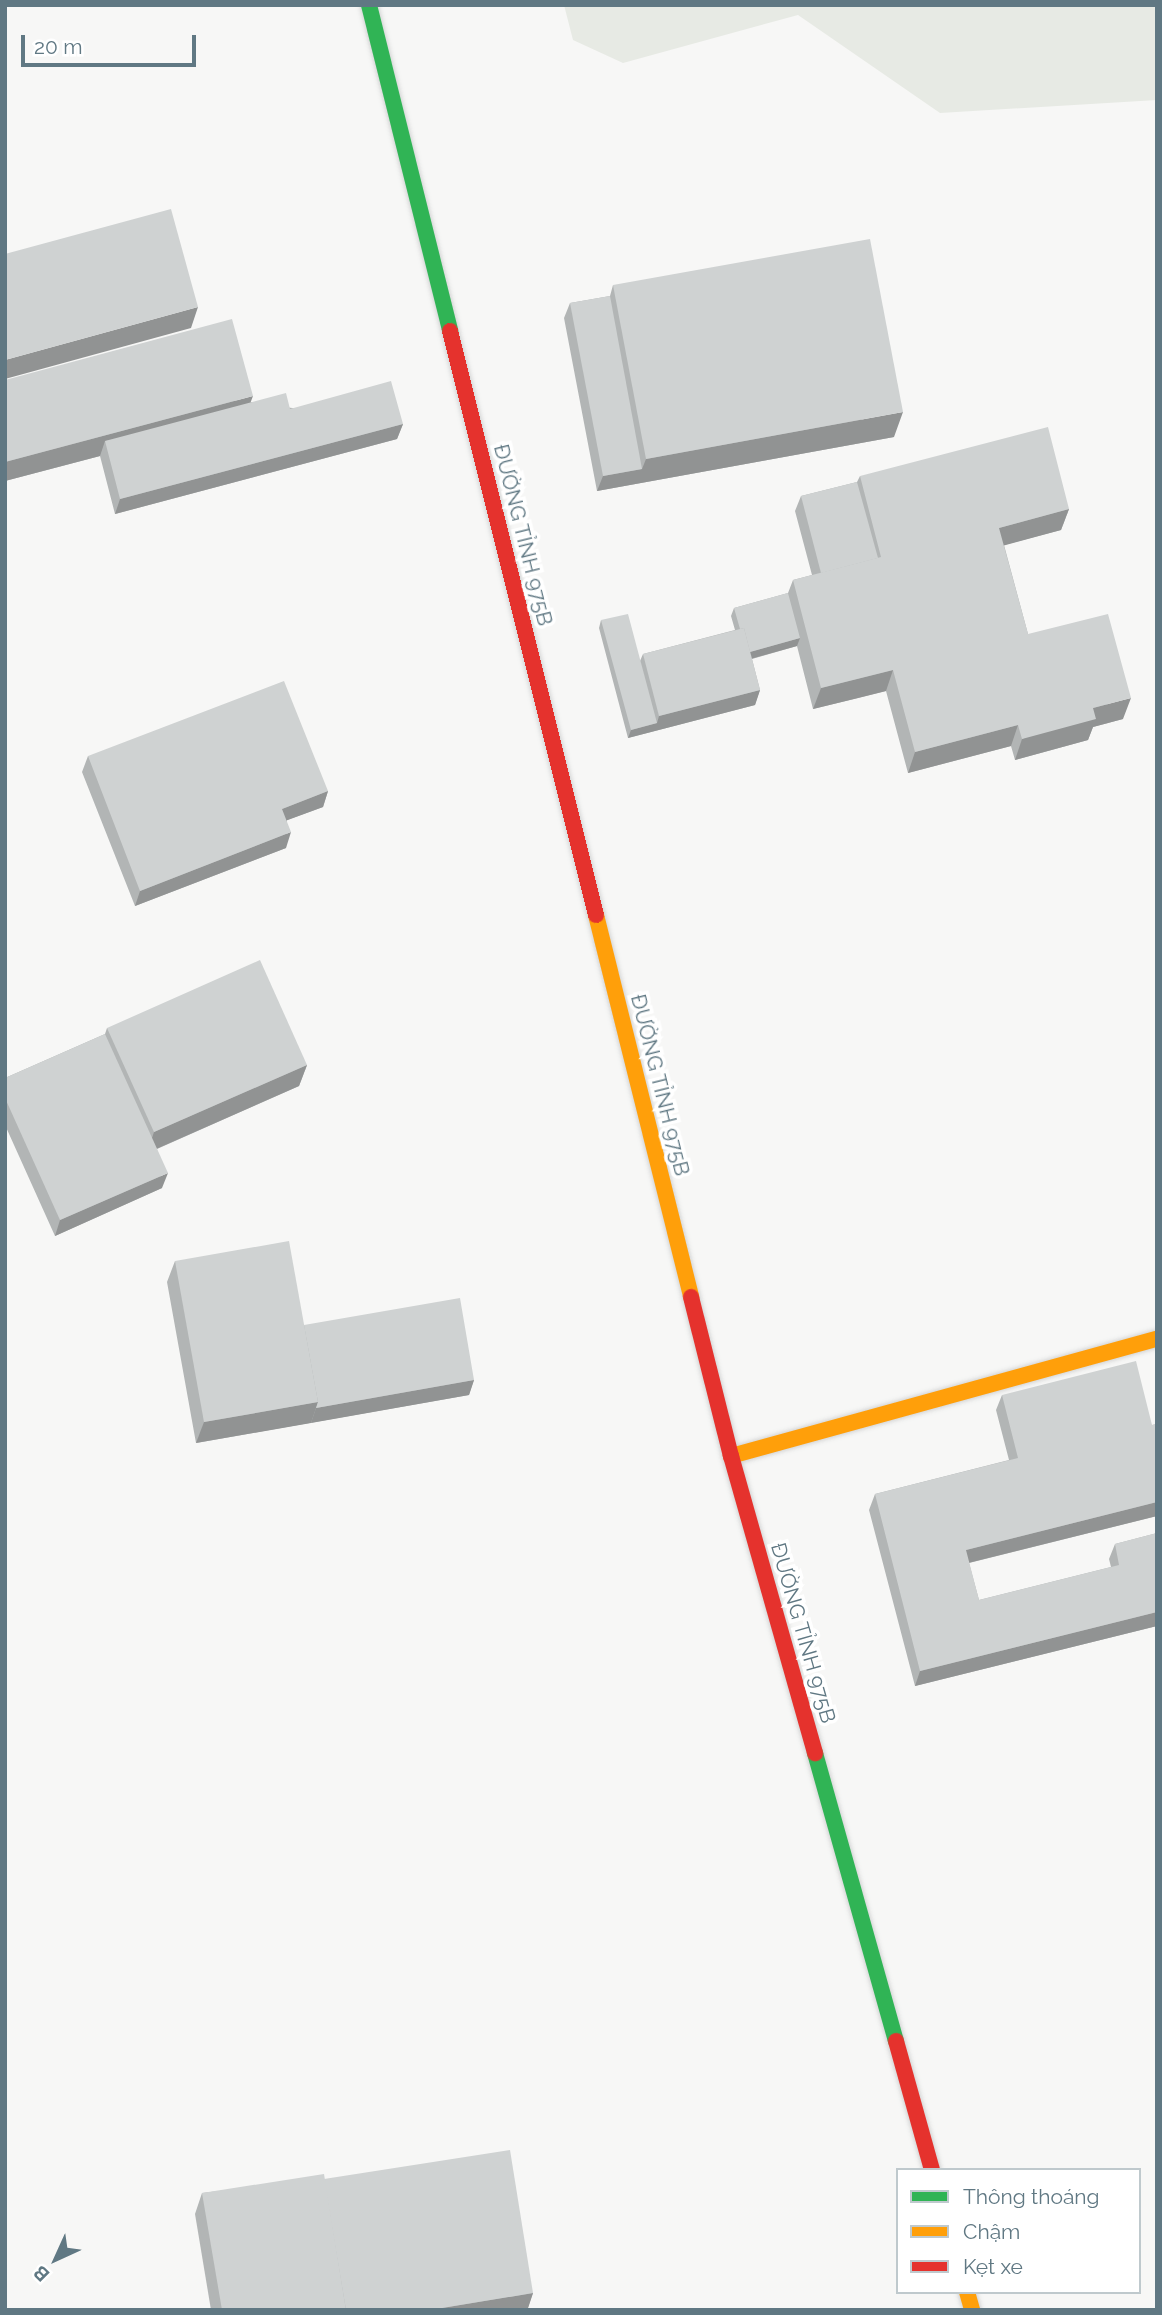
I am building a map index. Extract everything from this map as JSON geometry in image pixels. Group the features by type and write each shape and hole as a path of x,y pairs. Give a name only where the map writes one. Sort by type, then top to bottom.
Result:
{"main road":[{"name":"ĐƯỜNG TỈNH 975B","path":"369,5 732,1456 931,2168"},
{"path":"732,1456 1157,1339"}],"shaded area":[{"path":"564,5 1157,5 1157,100 940,113 798,15 623,63 573,40"}],"building":[{"path":"171,209 198,307 5,360 5,254"},
{"path":"870,239 903,412 646,459 613,285"},
{"path":"610,296 642,469 603,476 570,303"},
{"path":"232,319 253,396 5,462 5,380"},
{"path":"391,381 403,424 120,499 105,441 286,393 290,409"},
{"path":"1048,427 1069,509 999,528 1028,634 1108,614 1131,698 1093,708 1096,719 1022,739 1018,725 915,752 893,670 821,688 793,580 881,557 860,476"},
{"path":"857,482 878,558 821,573 801,496"},
{"path":"788,593 800,638 750,652 744,628 740,629 734,608"},
{"path":"628,614 657,723 631,730 601,620"},
{"path":"744,628 760,690 659,716 643,654"},
{"path":"284,681 328,791 282,809 291,832 140,891 88,756"},
{"path":"260,960 307,1065 154,1132 107,1028"},
{"path":"105,1034 168,1173 60,1220 5,1098 5,1078"},
{"path":"289,1241 318,1402 204,1422 175,1261"},
{"path":"460,1298 474,1380 316,1408 318,1402 304,1325"},
{"path":"1136,1361 1152,1425 1157,1424 1157,1502 966,1550 979,1600 1119,1565 1115,1544 1157,1533 1157,1612 920,1671 875,1494 1018,1458 1002,1395"},
{"path":"510,2150 533,2293 430,2310 346,2310 324,2179"},
{"path":"324,2174 346,2310 222,2310 202,2193"}],"traffic: fast":[{"path":"369,5 450,331"},
{"path":"815,1753 896,2041"}],"traffic: slow":[{"path":"596,915 691,1297"},
{"path":"731,1456 1157,1339"},
{"path":"968,2294 972,2310"}],"traffic: jam":[{"path":"450,331 596,915"},
{"path":"691,1297 731,1456 815,1753"},
{"path":"896,2041 931,2168"}]}
